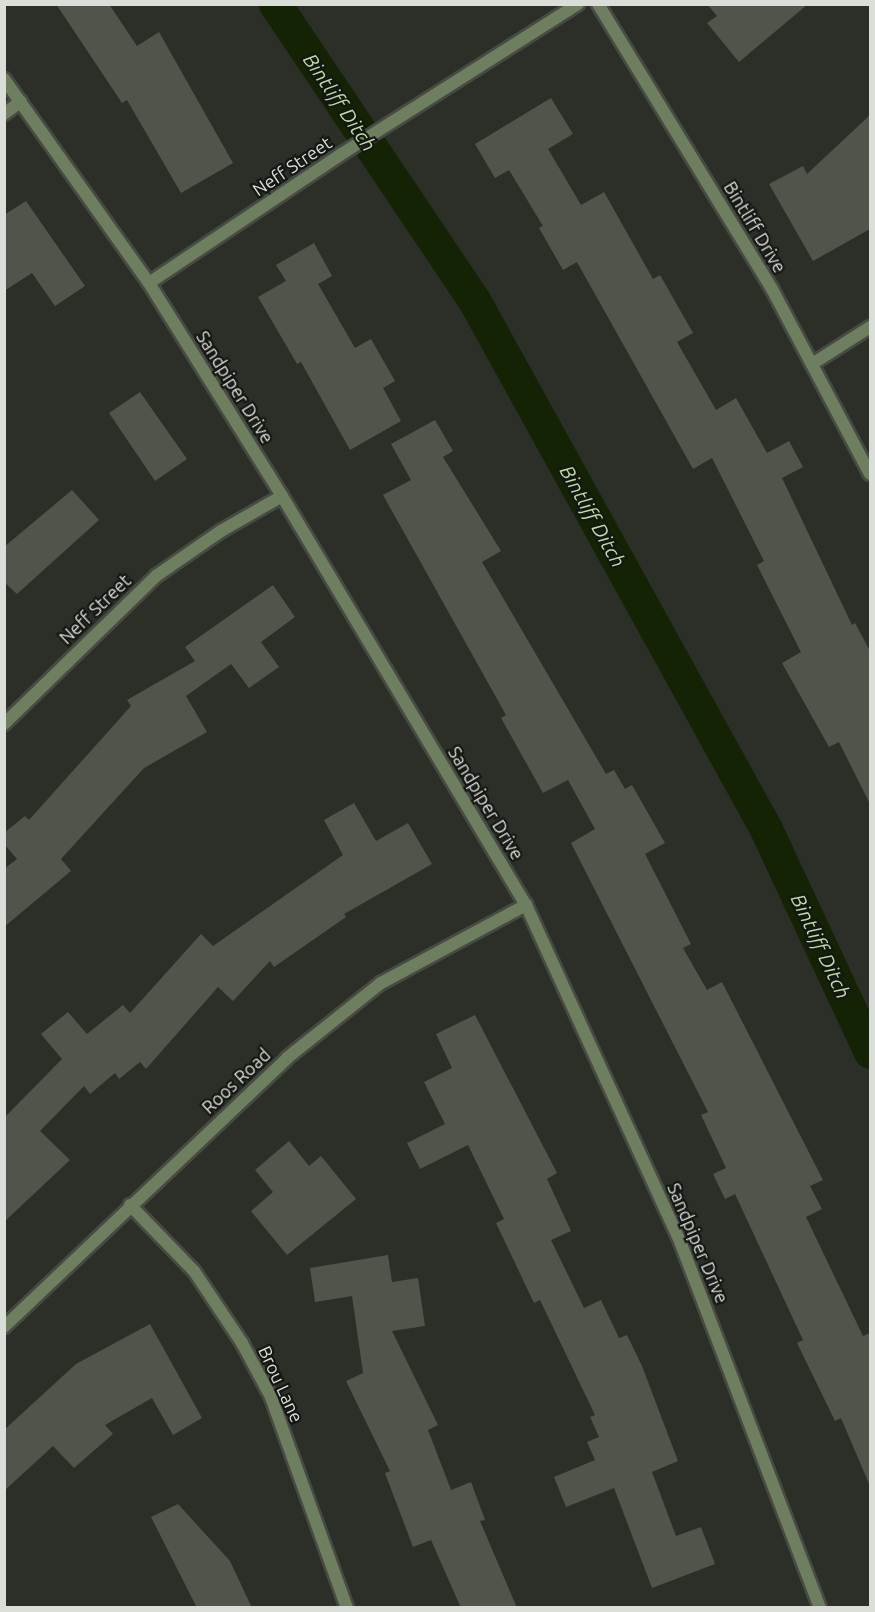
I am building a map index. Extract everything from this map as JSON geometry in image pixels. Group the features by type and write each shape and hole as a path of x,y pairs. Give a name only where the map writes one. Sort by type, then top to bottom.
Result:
{"street":[{"name":"Neff Street","path":"149,283 340,155 578,4"},
{"name":"Bintliff Drive","path":"598,4 772,290 870,474"},
{"name":"Sandpiper Drive","path":"4,79 149,283 282,496 526,905 681,1244 820,1608"},
{"path":"4,114 21,101"},
{"path":"812,364 870,327"},
{"name":"Neff Street","path":"4,724 156,576 221,531 282,496"},
{"name":"Roos Road","path":"4,1327 286,1058 381,983 526,905"},
{"name":"Brou Lane","path":"130,1205 194,1271 242,1343 271,1397 347,1608"}],"building":[{"path":"56,4 109,4 137,46 159,32 233,163 181,193 127,100 122,103"},
{"path":"707,4 808,4 739,62 707,23 717,16"},
{"path":"551,98 573,134 548,149 581,205 604,192 653,279 660,275 693,333 677,342 716,410 736,398 767,453 789,441 803,467 782,478 852,625 855,623 870,651 870,804 839,742 829,747 782,663 801,652 757,565 764,561 712,458 693,469 577,262 563,270 539,228 543,226 509,170 495,178 475,144"},
{"path":"870,115 870,229 813,261 769,184 803,166 807,174"},
{"path":"26,201 85,286 55,306 32,273 4,291 4,215"},
{"path":"314,243 332,276 318,284 355,348 371,339 395,381 383,388 401,421 350,450 301,362 297,364 258,297 286,281 276,265"},
{"path":"140,392 187,459 155,481 109,413"},
{"path":"435,420 453,451 443,457 501,551 482,562 606,774 614,770 625,789 632,785 665,843 645,854 691,944 683,948 707,990 722,982 823,1180 810,1186 822,1209 806,1217 863,1336 870,1333 870,1486 841,1418 835,1421 797,1343 803,1340 735,1194 725,1199 713,1174 726,1168 701,1115 708,1112 571,843 595,829 568,780 543,793 501,718 506,715 383,495 411,480 391,444"},
{"path":"72,490 99,520 17,594 4,582 4,547"},
{"path":"273,585 295,617 261,642 279,667 249,688 231,664 186,696 207,732 144,768 61,859 71,871 4,927 4,869 17,859 4,844 4,833 25,816 29,820 131,706 127,700 195,661 185,647"},
{"path":"354,803 376,841 408,823 432,864 344,914 346,917 274,967 270,961 233,1001 218,987 146,1069 140,1062 119,1079 115,1073 90,1094 84,1086 40,1131 70,1160 4,1222 4,1118 62,1059 41,1034 68,1012 87,1034 123,1005 130,1013 201,934 213,946 343,855 324,820"},
{"path":"475,1015 557,1173 547,1179 571,1231 551,1240 584,1308 601,1300 619,1338 627,1335 642,1366 678,1461 652,1472 676,1536 701,1527 715,1564 652,1588 614,1488 566,1507 554,1477 595,1460 587,1442 599,1437 590,1417 595,1415 540,1300 534,1303 496,1223 504,1219 468,1145 420,1169 407,1143 445,1124 424,1082 452,1068 436,1034"},
{"path":"289,1141 309,1166 321,1156 356,1199 287,1255 251,1211 273,1192 255,1170"},
{"path":"388,1255 392,1282 418,1278 425,1326 392,1331 438,1425 428,1430 451,1490 471,1482 485,1520 480,1521 517,1608 461,1608 431,1540 413,1547 385,1473 390,1471 346,1381 363,1373 352,1296 315,1302 310,1268"},
{"path":"150,1324 202,1418 173,1435 152,1398 105,1425 113,1434 74,1468 53,1446 4,1491 4,1430 76,1364"},
{"path":"178,1504 230,1561 252,1608 197,1608 151,1517"}],"waterway":[{"name":"Bintliff Ditch","path":"275,4 475,302 766,829 870,1052"}]}
